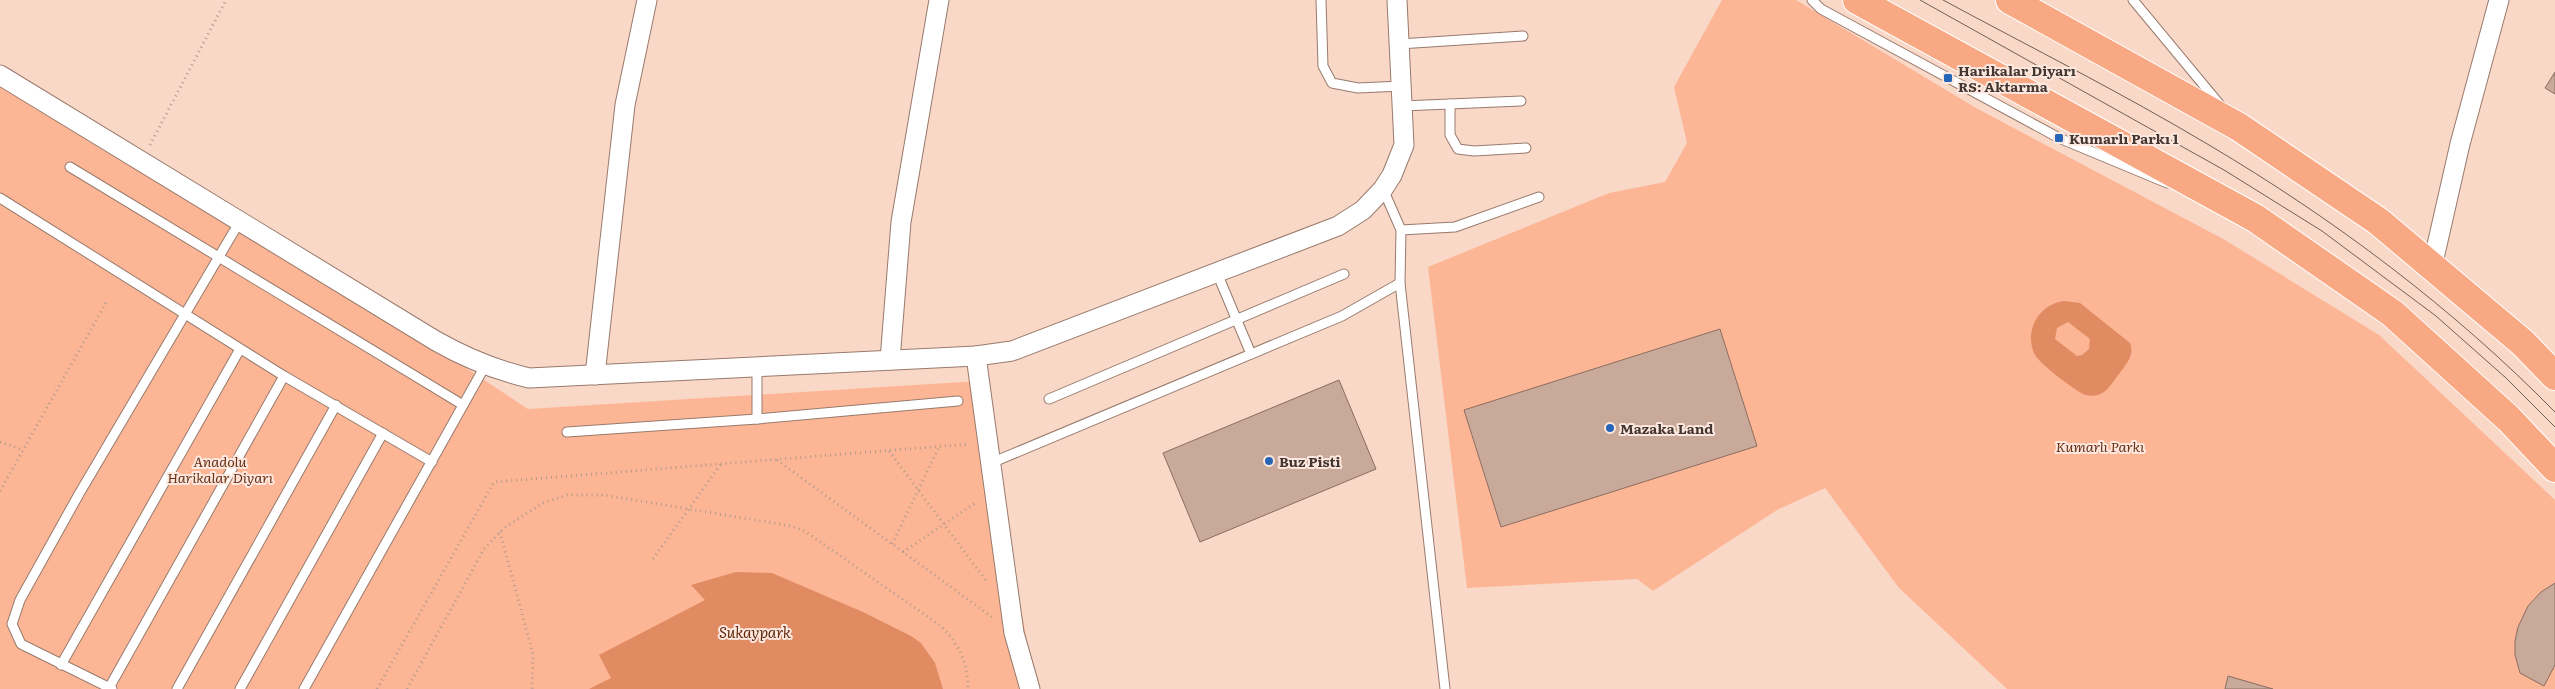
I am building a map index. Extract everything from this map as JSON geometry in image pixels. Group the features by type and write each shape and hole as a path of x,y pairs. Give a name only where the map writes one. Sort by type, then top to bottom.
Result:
{"highway":[{"path":"1857,0 2255,218 2392,313 2509,419 2555,468"},
{"path":"2010,0 2239,127 2378,221 2523,343 2555,376"}],"street":[{"path":"595,375 625,105 647,0"},
{"path":"890,360 901,222 939,0"},
{"path":"0,75 444,346 485,366 529,378 976,356 1012,351 1338,226 1363,210 1383,189 1399,160 1404,145 1397,0"},
{"path":"2432,267 2460,144 2499,0"},
{"path":"976,356 1014,633 1030,689"}],"lane":[{"path":"1321,0 1323,66 1332,82 1358,88 1401,86"},
{"path":"1812,0 1821,9 2059,138 2159,181 2221,200"},
{"path":"2133,0 2239,127"},
{"path":"1399,44 1523,36"},
{"path":"1402,106 1521,101"},
{"path":"1450,104 1450,135 1458,149 1474,151 1526,148"},
{"path":"70,168 463,405"},
{"path":"1383,189 1401,230 1400,283 1445,689"},
{"path":"1401,230 1455,227 1539,197"},
{"path":"0,198 284,376 432,462"},
{"path":"240,221 79,494 20,600 12,624 21,644 110,688 284,376"},
{"path":"1217,272 1251,354"},
{"path":"1049,399 1236,318 1344,274"},
{"path":"990,462 1342,316 1400,283"},
{"path":"61,665 240,349"},
{"path":"304,689 485,366"},
{"path":"757,367 757,418"},
{"path":"566,432 958,401"},
{"path":"177,689 336,405"},
{"path":"240,689 383,433"}],"path":[{"path":"142,161 226,0"},
{"path":"0,491 107,302"},
{"path":"0,442 23,450"},
{"path":"377,689 494,482 988,442"},
{"path":"892,544 940,446"},
{"path":"889,450 989,585"},
{"path":"776,459 1014,633"},
{"path":"653,559 721,464"},
{"path":"903,552 994,491"},
{"path":"407,689 477,560 500,532 543,503 567,495 604,495 792,526 816,538 941,626 951,636 963,658 968,689"},
{"path":"500,532 533,654 532,689"}],"green space":[{"name":"Kumarlı Parkı","path":"1722,0 1796,0 1976,108 2225,240 2379,335 2555,500 2555,689 2007,689 1899,588 1825,488 1777,510 1653,591 1637,579 1467,588 1428,267 1609,193 1665,182 1687,143 1674,87"},
{"name":"Anadolu Harikalar Diyarı","path":"0,80 325,275 528,409 978,381 1036,689 0,689"}],"water":[{"path":"2064,301 2080,303 2130,343 2131,356 2129,360 2102,394 2092,396 2083,394 2057,376 2035,355 2031,337 2032,328 2041,313 2055,303","holes":["2068,322 2090,339 2089,349 2082,355 2077,356 2055,339 2057,328"]},
{"name":"Sukaypark","path":"736,572 772,573 863,612 911,636 921,643 935,663 943,689 589,689 611,678 599,655 705,600 691,585"}],"building":[{"path":"2555,72 2555,94 2545,88"},
{"name":"Mazaka Land","path":"1720,329 1757,446 1501,527 1464,410"},
{"name":"Buz Pisti","path":"1339,380 1376,469 1200,542 1163,453"},
{"path":"2555,583 2555,665 2544,686 2520,673 2515,655 2515,641 2518,627 2528,606 2541,592"},
{"path":"2228,676 2273,689 2225,689"}],"tram line":[{"path":"1920,0 2224,170 2322,231 2436,316 2506,378 2555,427"},
{"path":"1943,0 2176,126 2256,173 2301,203 2391,267 2434,301 2516,374 2555,412"}],"place":[{"name":"Harikalar Diyarı RS: Aktarma","path":"1948,78"},
{"name":"Kumarlı Parkı 1","path":"2059,138"},
{"name":"Mazaka Land","path":"1610,428"},
{"name":"Buz Pisti","path":"1269,461"}]}
